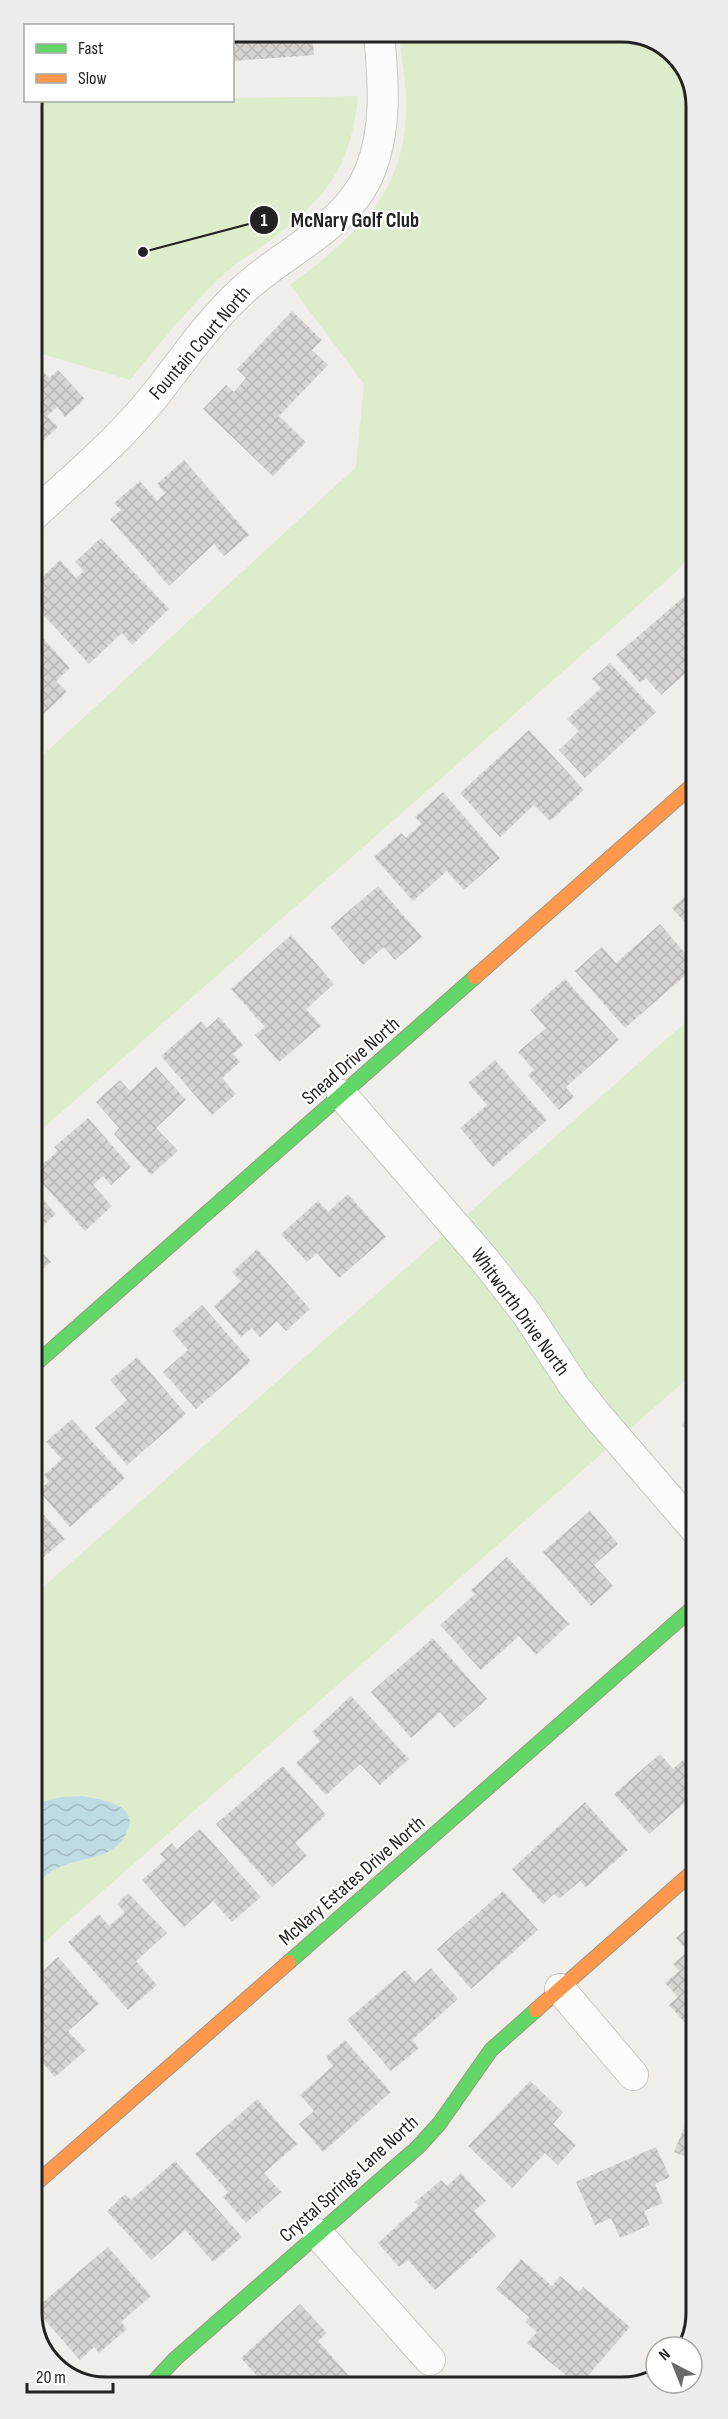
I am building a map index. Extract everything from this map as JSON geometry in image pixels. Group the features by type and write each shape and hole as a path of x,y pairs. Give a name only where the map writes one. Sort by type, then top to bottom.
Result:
{"street":[{"name":"Fountain Court North","path":"42,507 151,401 204,332 242,291 323,231 349,205 369,172 380,139 384,99 380,42"},
{"name":"Snead Drive North","path":"42,1358 686,791"},
{"name":"Whitworth Drive North","path":"342,1095 483,1258 527,1314 574,1386 686,1518"},
{"name":"McNary Estates Drive North","path":"42,2178 686,1614"},
{"name":"Crystal Springs Lane North","path":"158,2377 175,2359 418,2147 440,2124 491,2050 686,1878"},
{"path":"560,1989 633,2075"},
{"path":"318,2234 430,2360"}],"green space":[{"path":"400,42 626,42 654,51 670,64 677,74 685,94 686,106 686,560 676,572 42,1129 42,756 356,467 364,384 290,285 354,232 385,191 396,167 403,140 406,110"},
{"path":"358,96 350,141 335,176 324,191 295,221 236,264 217,281 178,322 130,380 42,354 42,102 234,102 234,98"},
{"path":"686,1022 686,1380 42,1944 42,1588"}],"water":[{"path":"82,1796 109,1802 125,1810 130,1824 120,1842 109,1851 53,1870 42,1880 42,1802 61,1797"}],"building":[{"path":"234,42 313,42 314,55 234,61"},
{"path":"292,311 322,340 312,350 328,365 279,416 306,442 273,476 203,409 226,385 234,392 246,378 237,369"},
{"path":"42,370 49,378 58,370 85,399 65,417 57,407 47,416 58,427 42,442"},
{"path":"184,460 249,535 224,556 214,544 169,586 110,519 121,510 114,503 140,481 157,501 165,493 157,484"},
{"path":"101,538 169,609 132,645 122,633 89,664 42,614 42,577 60,560 76,578 84,571 75,562"},
{"path":"686,595 686,673 661,695 646,678 640,683 616,655"},
{"path":"42,637 70,668 56,681 67,692 42,716"},
{"path":"610,663 656,712 585,778 559,750 579,731 567,719 601,688 592,679"},
{"path":"529,730 584,790 550,821 534,805 500,837 460,793"},
{"path":"443,792 500,858 464,890 447,871 413,901 374,857 401,833 406,838 421,824 415,817"},
{"path":"378,886 422,937 395,960 384,947 363,965 330,927"},
{"path":"686,896 686,924 672,908"},
{"path":"660,924 686,954 686,975 625,1028 575,971 602,947 616,963"},
{"path":"291,935 334,984 306,1009 321,1026 279,1062 255,1035 265,1027 231,989"},
{"path":"565,979 619,1040 566,1087 574,1097 559,1110 528,1075 534,1070 518,1052 546,1028 530,1010"},
{"path":"219,1017 243,1045 233,1054 240,1062 222,1078 236,1094 212,1115 161,1056 201,1021 207,1028"},
{"path":"495,1060 547,1120 493,1167 460,1128 487,1105 468,1083"},
{"path":"156,1067 186,1100 156,1128 178,1151 151,1175 114,1134 119,1128 96,1102 120,1080 130,1091"},
{"path":"88,1118 131,1167 111,1185 103,1176 93,1185 112,1206 85,1231 42,1183 42,1165 58,1151 54,1147"},
{"path":"348,1194 386,1237 339,1278 317,1253 307,1262 281,1234 318,1201 328,1212"},
{"path":"42,1198 56,1214 42,1226"},
{"path":"257,1249 310,1309 286,1331 277,1321 260,1337 252,1328 241,1337 214,1306 241,1281 232,1272"},
{"path":"42,1253 51,1262 42,1270"},
{"path":"202,1305 251,1361 196,1409 163,1372 188,1350 172,1331"},
{"path":"137,1357 186,1414 127,1465 95,1428 127,1400 110,1380"},
{"path":"72,1419 125,1478 70,1527 42,1494 42,1488 49,1481 44,1475 62,1459 46,1442"},
{"path":"590,1511 618,1544 594,1565 613,1586 591,1606 543,1552"},
{"path":"42,1513 65,1539 42,1559"},
{"path":"507,1557 569,1624 536,1655 519,1636 481,1670 440,1625 475,1594 471,1590"},
{"path":"433,1638 487,1699 454,1728 440,1712 411,1738 371,1692"},
{"path":"351,1696 409,1759 380,1785 360,1764 326,1795 296,1763 320,1741 312,1732"},
{"path":"660,1754 673,1769 683,1760 686,1763 686,1802 649,1834 614,1794"},
{"path":"283,1766 326,1815 295,1843 307,1856 272,1887 216,1824"},
{"path":"585,1802 628,1850 586,1887 580,1881 559,1899 554,1894 543,1904 512,1869"},
{"path":"200,1829 261,1897 232,1922 213,1901 184,1927 142,1880 165,1860 160,1854 172,1843 177,1849"},
{"path":"503,1891 538,1930 471,1989 437,1949"},
{"path":"128,1893 167,1933 136,1961 157,1985 128,2010 68,1942 99,1914 109,1926 125,1912 117,1904"},
{"path":"686,1929 686,1949 676,1938"},
{"path":"686,1953 686,2024 669,2005 678,1997 665,1983 679,1971 673,1964"},
{"path":"58,1957 99,2004 68,2031 86,2050 55,2077 42,2062 42,1972"},
{"path":"431,1968 458,1999 412,2040 419,2048 391,2071 347,2020 405,1970 415,1982"},
{"path":"345,2040 391,2092 323,2152 299,2124 314,2111 300,2095 333,2066 326,2057"},
{"path":"530,2081 563,2112 553,2124 576,2145 558,2165 545,2153 512,2188 468,2146"},
{"path":"257,2099 297,2144 264,2173 281,2192 246,2223 223,2197 228,2192 195,2154"},
{"path":"686,2123 686,2157 674,2152"},
{"path":"656,2147 670,2177 655,2184 663,2203 644,2211 650,2225 620,2238 611,2218 595,2225 576,2182"},
{"path":"175,2161 242,2237 213,2262 185,2230 151,2260 107,2211 125,2194 131,2200"},
{"path":"461,2173 486,2201 474,2211 496,2236 435,2290 408,2260 399,2267 378,2243 419,2206 415,2202 441,2180 447,2186"},
{"path":"108,2247 151,2296 121,2322 127,2329 99,2353 94,2347 80,2360 42,2317 42,2303"},
{"path":"521,2259 552,2286 560,2276 579,2292 583,2287 630,2327 587,2377 568,2377 527,2343 537,2332 525,2322 529,2317 496,2289"},
{"path":"300,2304 327,2333 318,2341 350,2377 258,2377 241,2358"}],"traffic: fast":[{"path":"42,1358 475,977"},
{"path":"289,1962 686,1614"},
{"path":"158,2377 175,2359 418,2147 439,2124 491,2050 536,2010"}],"traffic: slow":[{"path":"475,977 686,791"},
{"path":"536,2010 686,1878"},
{"path":"42,2178 289,1962"}],"place":[{"name":"McNary Golf Club","path":"143,252"}]}
